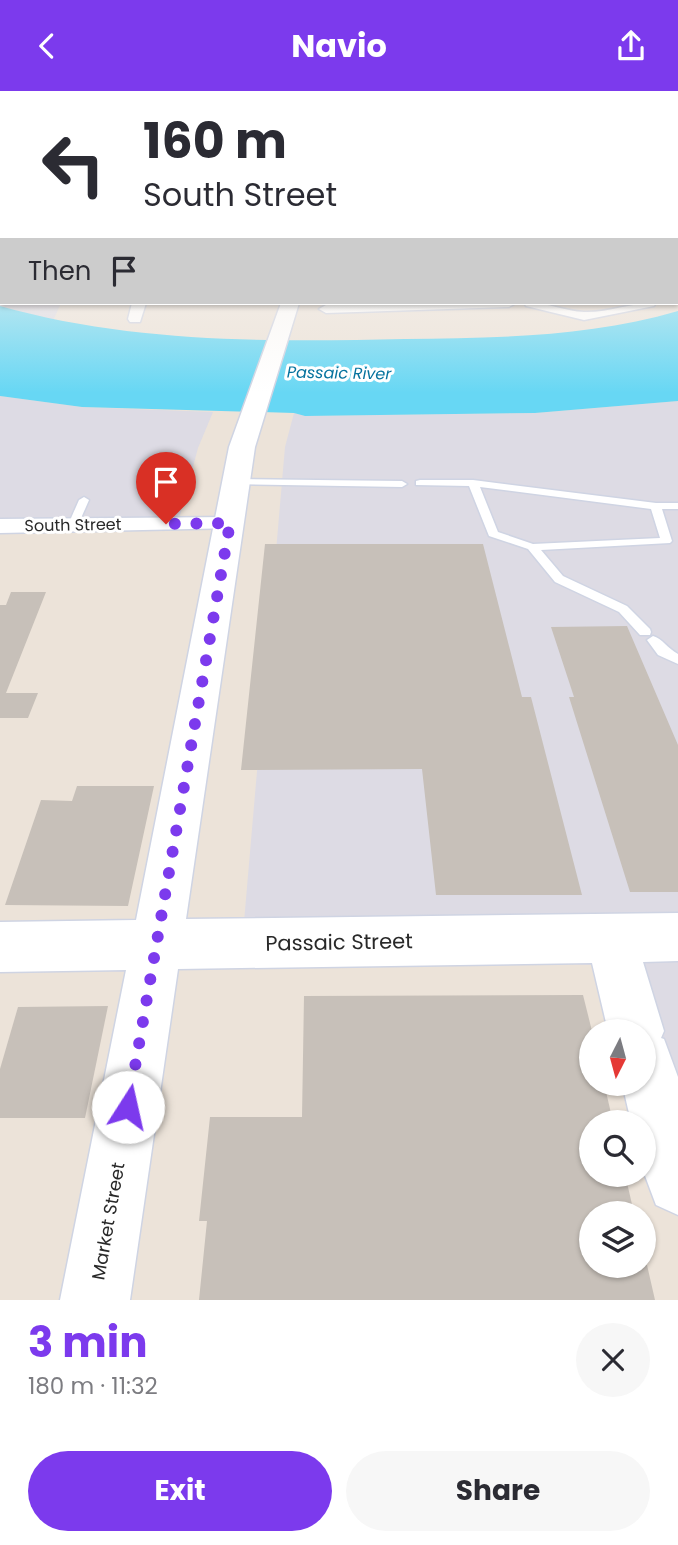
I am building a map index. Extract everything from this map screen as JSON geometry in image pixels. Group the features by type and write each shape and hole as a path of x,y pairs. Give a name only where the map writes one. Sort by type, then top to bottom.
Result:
{"street":[{"path":"135,319 138,305"},
{"name":"Market Street","path":"95,1300 242,447 289,305"},
{"path":"326,309 385,305"},
{"path":"539,305 584,316 641,305"},
{"name":"South Street","path":"0,526 73,525 233,503"},
{"name":"Passaic Street","path":"0,947 678,937"},
{"path":"611,938 633,1019"},
{"path":"654,1096 678,1183"}],"lane":[{"path":"420,484 473,483 656,506 678,506"},
{"path":"473,483 493,534 532,547 666,541 656,506"},
{"path":"233,503 402,484"},
{"path":"73,525 84,500"},
{"path":"532,547 559,579 623,609 663,652 678,659"}],"shaded area":[{"path":"0,305 60,305 53,321"},
{"path":"0,396 82,407 213,412 198,448 178,523 0,525"},
{"path":"678,401 678,1208 656,1127 656,1110 651,1110 648,1096 656,1096 656,1019 638,1019 604,944 242,945 285,447 294,413 305,416 535,413"}],"water":[{"name":"Passaic River","path":"0,306 99,327 252,340 474,338 543,334 611,326 678,311 678,401 535,413 305,416 294,413 82,407 0,396"}],"building":[{"path":"265,544 483,544 522,697 531,697 582,895 436,895 422,769 241,770"},
{"path":"11,592 46,592 6,693 38,693 28,718 0,718 0,605 6,605"},
{"path":"627,626 678,745 678,892 630,892 569,697 574,697 551,627"},
{"path":"77,786 154,786 128,906 5,905 41,800 72,801"},
{"path":"583,995 589,1019 579,1019 579,1096 607,1096 610,1110 579,1110 579,1187 628,1187 631,1201 579,1201 579,1278 650,1278 655,1300 199,1300 207,1221 199,1221 210,1117 302,1117 304,996"},
{"path":"108,1006 85,1118 0,1118 0,1069 18,1007"}],"route":[{"path":"128,1107 230,523 166,524"}]}
